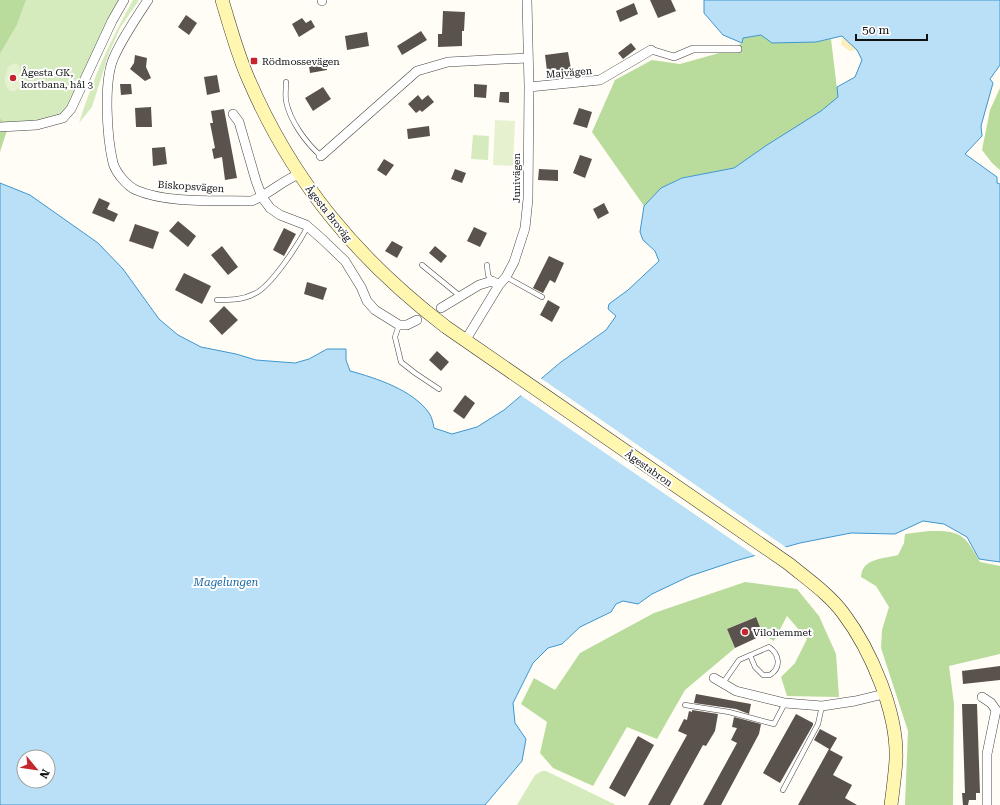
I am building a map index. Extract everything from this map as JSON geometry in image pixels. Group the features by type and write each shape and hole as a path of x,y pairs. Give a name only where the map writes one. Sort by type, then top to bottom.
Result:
{"main road":[{"name":"Ågesta Broväg","path":"222,0 247,76 264,114 315,198 368,260 419,306 464,341 508,371"},
{"name":"Ågestabron","path":"508,371 789,564 822,592 842,612 870,656 884,694"},
{"path":"884,694 894,734 896,758 891,805"}],"street":[{"path":"0,127 37,124 63,118 71,109 112,21 124,0"},
{"name":"Biskopsvägen","path":"148,0 113,58 110,72 107,116 114,164 124,180 136,190 160,196 251,200 262,197 292,177 300,174"},
{"name":"Junivägen","path":"464,341 496,283 506,278 514,262 525,228 528,199 529,87 527,58 527,0"},
{"path":"651,50 674,58 693,49 738,49"},
{"name":"Majvägen","path":"529,87 600,80 651,50"},
{"path":"321,156 417,71 448,62 527,58"},
{"path":"233,114 239,122 262,197 270,208 308,226 345,262 367,301 376,310 399,325 407,325 416,320"},
{"path":"440,308 479,285 496,283"},
{"path":"714,678 736,691 785,704 822,706 855,701 884,694"},
{"path":"982,697 991,703 996,710 987,754 988,805"}],"lane":[{"path":"286,82 286,101 291,114 309,145 321,156"},
{"path":"217,300 237,300 263,289 298,244 308,226"},
{"path":"422,265 460,296"},
{"path":"487,266 488,275 496,283"},
{"path":"506,278 542,297"},
{"path":"399,325 395,337 401,362 415,374 439,389"},
{"path":"723,684 739,660 750,655 769,647 775,651 778,659 777,667 770,675 763,675 755,668 750,655"},
{"path":"685,705 729,712 774,724 785,704"},
{"path":"783,790 818,724 822,706"}],"green space":[{"path":"0,0 26,0 17,25 0,54"},
{"path":"26,0 124,0 63,118 8,127 0,118 0,54 17,25"},
{"path":"133,0 139,0 120,28 109,53 92,107 79,123 103,60"},
{"path":"761,35 816,42 831,39 838,97 821,112 767,145 734,168 681,178 661,188 644,206 592,132 615,80 652,60 680,64 730,50 742,43 743,38"},
{"name":"Ågesta GK, kortbana, hål 3","path":"16,63 20,68 20,86 15,91 10,91 5,82 5,76 9,66"},
{"path":"1000,88 1000,170 992,163 982,150 990,110"},
{"path":"0,118 8,127 0,152"},
{"path":"495,120 515,121 513,166 493,165"},
{"path":"473,135 489,136 488,160 471,159"},
{"path":"929,531 955,533 966,540 980,562 1000,566 1000,654 949,666 954,704 953,805 905,805 908,731 881,648 882,630 889,607 876,586 861,577 865,566 874,560 898,555 904,543 905,534"},
{"path":"745,582 797,589 819,616 836,654 839,697 787,696 781,677 795,663 807,639 787,616 774,641 763,635 755,617 727,629 735,648 685,690 657,739 627,727 593,786 553,768 540,753 547,722 521,704 534,678 555,690 580,653 654,613"},
{"path":"542,771 546,771 616,805 517,805 535,775"}],"sand":[{"path":"842,36 857,50 850,51 841,45"}],"water":[{"name":"Magelungen","path":"704,0 1000,0 1000,65 990,79 993,83 981,126 982,136 965,154 997,177 997,183 1000,184 1000,562 979,559 967,537 944,524 923,521 895,534 851,533 800,543 735,561 690,576 652,594 638,604 623,601 616,604 611,612 580,627 562,644 548,648 533,663 513,703 515,723 526,739 522,761 485,805 0,805 0,183 30,195 98,243 123,269 159,319 178,335 201,347 236,354 256,360 295,363 309,359 327,349 346,349 346,360 350,371 382,381 404,391 422,405 429,413 432,418 434,428 452,434 477,427 504,410 561,362 606,330 616,316 608,309 609,304 628,290 659,261 655,251 643,240 640,232 644,206 661,188 682,178 734,168 821,111 838,97 837,87 855,77 862,60 857,50 842,36 816,42 772,43 761,35 743,38 742,43 723,35 704,13"}],"pier":[{"path":"539,377 787,548 757,557 519,394"}],"building":[{"path":"650,0 671,0 676,11 658,18"},
{"path":"634,3 638,14 620,22 616,11"},
{"path":"443,11 465,12 464,31 462,31 462,46 438,47 438,34 442,34"},
{"path":"186,15 197,23 189,35 178,27"},
{"path":"302,18 306,23 311,20 315,27 299,37 292,24"},
{"path":"421,31 427,40 402,55 397,46"},
{"path":"367,32 369,46 347,50 345,36"},
{"path":"631,43 636,49 623,59 618,53"},
{"path":"568,52 571,69 558,73 557,70 547,71 545,55"},
{"path":"135,55 147,58 146,67 151,78 145,81 130,69 134,63"},
{"path":"325,58 327,70 310,73 308,60"},
{"path":"217,75 220,92 207,95 204,77"},
{"path":"120,84 131,84 132,94 121,95"},
{"path":"474,84 487,85 486,98 474,97"},
{"path":"323,87 331,99 313,111 305,98"},
{"path":"500,92 509,92 509,103 499,102"},
{"path":"418,95 422,100 428,95 434,102 422,112 420,110 416,113 408,104"},
{"path":"151,107 152,127 136,127 135,108"},
{"path":"579,108 592,112 587,128 573,124"},
{"path":"224,109 237,178 225,180 222,157 214,159 212,149 215,148 210,123 213,123 211,111"},
{"path":"429,126 430,136 408,139 407,129"},
{"path":"165,147 167,164 153,166 152,148"},
{"path":"580,155 592,159 585,178 573,173"},
{"path":"384,159 394,165 386,176 377,170"},
{"path":"455,169 466,173 462,183 451,179"},
{"path":"539,169 558,170 558,181 538,180"},
{"path":"99,198 110,203 107,209 118,214 114,222 92,213"},
{"path":"604,203 609,213 598,219 593,209"},
{"path":"178,221 196,236 188,247 169,231"},
{"path":"135,224 159,232 153,249 129,241"},
{"path":"474,227 487,233 480,247 467,241"},
{"path":"284,228 296,234 284,256 273,250"},
{"path":"392,241 403,247 397,258 385,251"},
{"path":"222,246 238,267 228,275 211,255"},
{"path":"435,246 447,256 441,263 429,253"},
{"path":"549,256 564,263 555,283 550,280 543,293 533,288"},
{"path":"184,273 211,286 202,304 175,290"},
{"path":"307,282 327,288 323,300 304,294"},
{"path":"548,300 560,307 552,322 540,315"},
{"path":"224,306 238,320 222,335 209,321"},
{"path":"437,351 449,362 441,371 429,360"},
{"path":"465,395 475,403 464,419 453,411"},
{"name":"Vilohemmet","path":"756,617 763,635 735,648 727,629"},
{"path":"1000,666 1000,680 963,684 962,671"},
{"path":"696,694 751,704 749,714 736,709 694,703"},
{"path":"962,704 977,704 980,793 976,793 976,800 969,800 968,805 963,805 962,793 965,793"},
{"path":"692,710 718,714 715,731 706,746 703,745 670,805 648,805 687,735 678,731 684,719 687,720 689,711 692,712"},
{"path":"796,714 813,723 813,725 780,783 763,773"},
{"path":"734,717 761,724 759,734 721,805 703,805 737,743 731,740 737,728 732,727"},
{"path":"820,729 837,738 830,750 843,757 833,775 852,785 845,798 857,805 798,805 829,749 814,740"},
{"path":"638,736 654,745 625,797 609,788"}],"place":[{"name":"Rödmossevägen","path":"254,61"},
{"name":"Ågesta GK, kortbana, hål 3","path":"13,78"},
{"name":"Vilohemmet","path":"745,632"}]}
